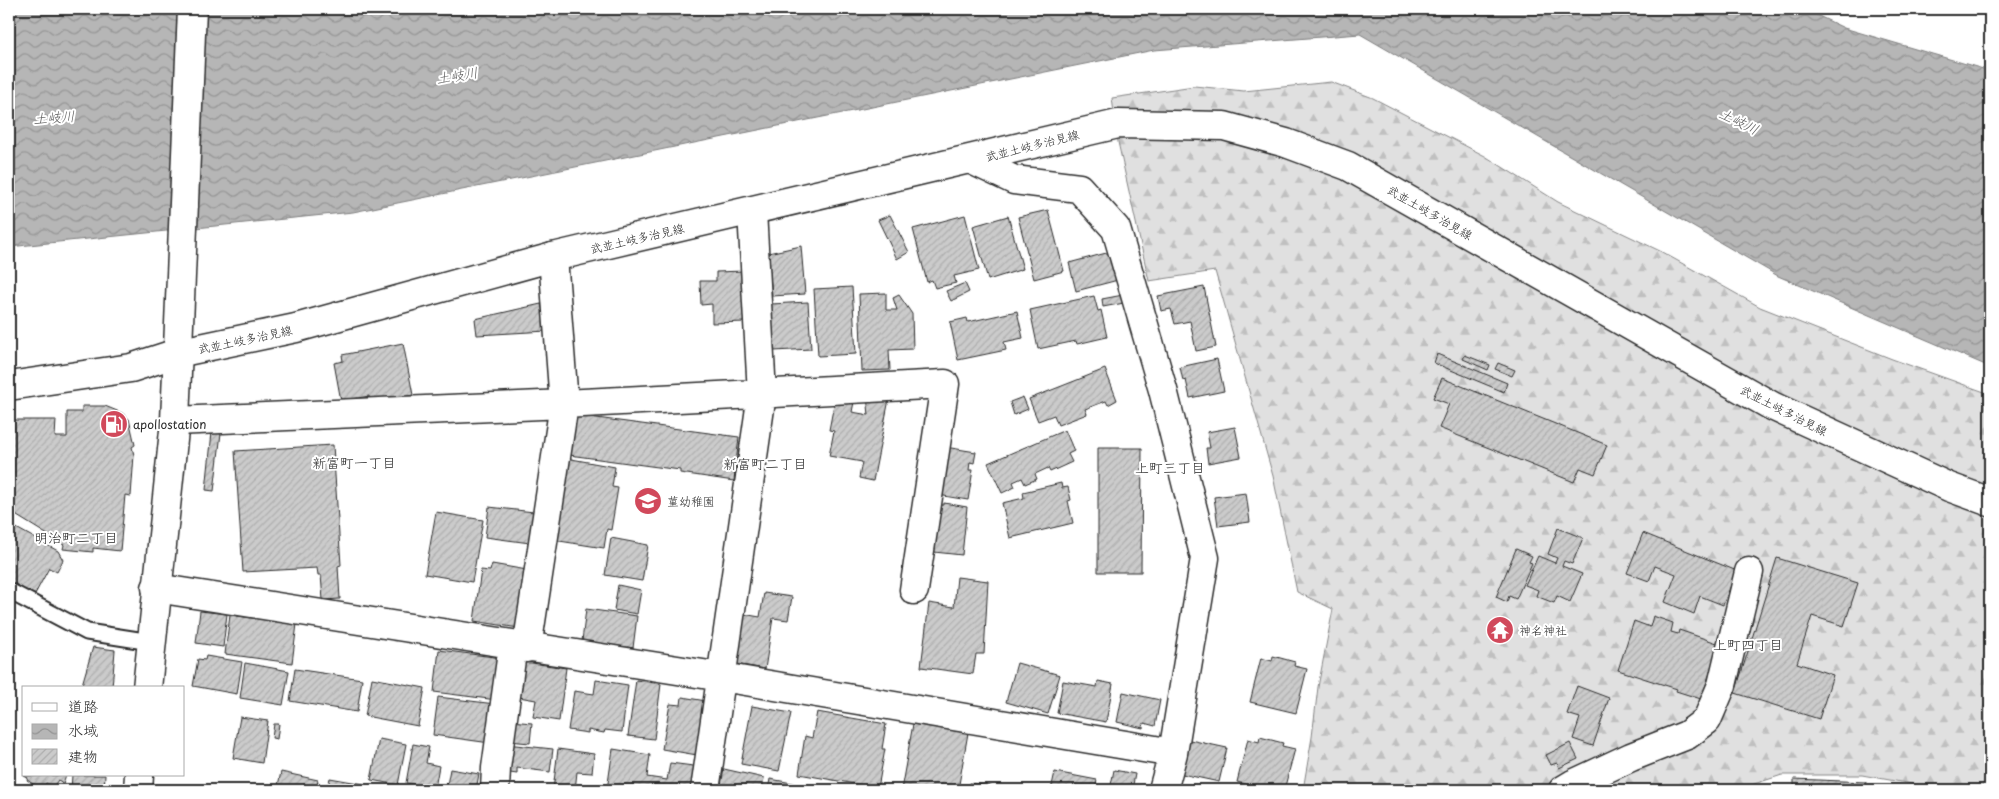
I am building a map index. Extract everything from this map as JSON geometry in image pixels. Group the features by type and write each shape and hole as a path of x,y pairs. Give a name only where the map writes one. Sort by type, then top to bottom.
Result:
{"street":[{"path":"147,686 175,421 192,9"},
{"name":"武並土岐多治見線","path":"9,386 131,368 178,341 296,328 553,257 972,160 1118,124 1224,126 1286,143 1348,166 1772,406 1948,488 1990,502"},
{"path":"972,160 1014,180 1079,188 1116,229 1163,390 1205,558 1173,753 1163,790"},
{"path":"705,790 762,394 752,211"},
{"path":"495,790 496,768 564,404 553,257"},
{"path":"175,421 564,404 945,384 914,590"},
{"path":"1563,790 1631,757 1687,735 1707,720 1722,685 1749,572"},
{"path":"156,588 722,677 1173,753"},
{"path":"138,790 139,776"}],"lane":[{"path":"9,591 87,632 151,642"}],"green space":[{"path":"1331,82 1373,98 1485,156 1558,202 1660,251 1760,307 1892,359 1990,394 1990,790 1945,790 1862,775 1782,775 1751,785 1714,790 1303,790 1318,687 1333,609 1297,592 1273,476 1215,271 1149,281 1118,142 1112,98 1194,86 1244,91"}],"water":[{"name":"土岐川","path":"9,9 1804,9 1844,28 1990,71 1990,367 1778,276 1360,34 1154,50 353,212 9,247"}],"building":[{"path":"1048,210 1064,271 1034,279 1018,217"},
{"path":"890,215 909,252 897,259 878,220"},
{"path":"965,215 979,270 954,276 956,283 935,288 932,280 927,282 913,229"},
{"path":"1008,216 1023,269 988,280 973,226"},
{"path":"801,246 805,294 772,296 768,253"},
{"path":"1110,252 1118,280 1076,291 1069,263"},
{"path":"744,271 746,322 712,323 712,304 701,305 700,281 716,281 716,272"},
{"path":"965,283 969,292 951,301 946,291"},
{"path":"852,287 856,354 818,356 814,289"},
{"path":"1204,287 1216,347 1196,351 1190,321 1175,324 1171,309 1161,311 1158,296"},
{"path":"886,293 886,310 897,310 893,298 899,295 912,314 913,349 889,350 890,370 862,371 859,294"},
{"path":"1123,295 1124,303 1103,307 1102,299"},
{"path":"1094,296 1098,311 1101,310 1107,337 1077,344 1076,341 1038,349 1030,310"},
{"path":"808,302 811,349 774,351 771,304"},
{"path":"541,304 547,331 477,335 475,319"},
{"path":"1017,311 1023,338 1004,342 1006,350 958,360 950,322 967,318 968,322"},
{"path":"403,343 413,395 370,403 369,396 341,401 334,363 343,361 342,355"},
{"path":"1437,354 1507,383 1504,392 1434,363"},
{"path":"1465,355 1490,365 1488,370 1463,359"},
{"path":"1217,359 1224,391 1190,398 1186,380 1183,381 1180,367"},
{"path":"1498,363 1515,370 1512,376 1495,369"},
{"path":"1105,369 1117,400 1108,405 1106,401 1085,409 1087,414 1058,425 1054,415 1038,421 1029,399"},
{"path":"1442,378 1607,445 1595,474 1580,468 1574,482 1439,428 1449,404 1433,398"},
{"path":"890,394 873,481 859,478 862,462 829,456 834,431 829,430 835,399 854,402 852,412 869,415 867,396"},
{"path":"1023,397 1028,409 1014,415 1010,402"},
{"path":"82,406 105,406 122,413 129,419 135,445 132,447 134,455 131,496 125,495 120,551 93,548 93,552 63,549 64,545 9,511 9,420 56,420 55,437 67,437 67,412 82,412"},
{"path":"574,415 739,437 734,481 680,473 680,470 569,455"},
{"path":"1235,427 1241,457 1208,463 1206,448 1210,448 1207,432"},
{"path":"1065,430 1074,451 1068,454 1072,462 1050,472 1048,468 1035,474 1037,479 1025,484 1022,478 1013,482 1015,487 1002,493 988,463"},
{"path":"212,432 221,433 214,491 206,490"},
{"path":"333,445 341,565 338,566 340,599 323,600 321,575 318,575 317,568 243,572 235,451"},
{"path":"945,447 976,452 974,463 970,462 969,470 973,470 968,500 938,495"},
{"path":"1098,448 1142,448 1141,572 1098,572"},
{"path":"566,458 615,467 612,487 618,488 611,530 607,529 604,548 553,540"},
{"path":"1061,483 1062,488 1068,487 1071,500 1068,501 1073,523 1010,538 1002,503 1024,498 1023,492"},
{"path":"1246,493 1250,522 1218,526 1214,497"},
{"path":"944,503 967,507 962,555 934,552 939,505 944,505"},
{"path":"489,507 534,512 530,543 485,537"},
{"path":"436,512 483,520 472,582 425,574"},
{"path":"9,524 58,551 63,560 57,572 49,568 34,596 9,582"},
{"path":"1558,528 1583,538 1572,564 1564,561 1562,566 1582,574 1570,602 1557,596 1554,603 1536,596 1538,590 1525,585 1538,556 1555,563 1557,558 1548,554"},
{"path":"1643,533 1737,571 1723,605 1700,596 1694,614 1665,602 1676,574 1655,566 1649,581 1627,573"},
{"path":"611,538 648,545 642,581 605,575"},
{"path":"1516,549 1532,556 1529,562 1532,563 1516,599 1509,596 1507,602 1496,597"},
{"path":"1777,558 1858,583 1844,626 1812,616 1797,663 1833,675 1819,719 1735,693"},
{"path":"492,564 527,570 519,628 474,621 481,570 490,571"},
{"path":"957,577 988,581 984,654 976,654 973,674 921,667 929,603 954,607"},
{"path":"618,585 641,590 637,614 614,610"},
{"path":"764,593 792,597 788,620 773,618 765,669 735,664 743,614 760,617"},
{"path":"586,609 637,616 633,648 582,641"},
{"path":"200,611 227,614 223,647 196,643"},
{"path":"230,615 297,624 292,663 225,654"},
{"path":"1653,616 1673,623 1671,632 1678,634 1679,630 1720,644 1701,699 1676,691 1677,689 1618,670 1634,621 1650,627"},
{"path":"93,647 115,650 112,686 82,686"},
{"path":"439,650 502,658 497,700 434,692"},
{"path":"206,656 242,662 237,694 193,686 198,659 205,660"},
{"path":"1273,656 1295,662 1294,666 1307,669 1296,713 1250,702 1261,658 1272,661"},
{"path":"518,661 566,668 559,721 533,717 536,700 513,696"},
{"path":"245,663 289,671 283,705 240,698"},
{"path":"1017,663 1060,675 1048,714 1006,702"},
{"path":"295,669 362,679 357,712 290,701"},
{"path":"372,678 425,688 418,726 365,716"},
{"path":"596,680 628,685 622,732 605,730 604,733 588,730 588,733 568,730 574,691 594,694"},
{"path":"636,680 661,684 654,739 628,736"},
{"path":"1063,681 1097,687 1098,681 1113,684 1106,722 1057,713"},
{"path":"1577,686 1609,698 1593,746 1573,739 1580,718 1567,714"},
{"path":"1123,692 1160,700 1155,726 1144,723 1143,728 1117,722"},
{"path":"438,697 495,704 490,743 433,735"},
{"path":"682,697 706,701 697,755 662,749 670,704 681,705"},
{"path":"752,706 791,713 779,771 741,764"},
{"path":"817,712 886,724 882,749 885,749 878,788 799,774 805,736 812,738"},
{"path":"240,717 268,721 262,763 233,758"},
{"path":"511,721 532,723 530,743 509,741"},
{"path":"274,724 279,724 277,739 272,738"},
{"path":"913,724 968,733 958,790 901,790"},
{"path":"1260,737 1283,743 1282,746 1295,749 1284,790 1268,790 1237,782 1248,739 1259,742"},
{"path":"379,739 406,744 398,785 371,780"},
{"path":"1190,740 1227,748 1219,782 1182,774"},
{"path":"1570,743 1578,759 1559,768 1557,763 1551,765 1546,755"},
{"path":"413,744 429,747 426,763 439,766 435,788 406,783"},
{"path":"506,744 553,749 550,772 517,768 517,774 503,772"},
{"path":"558,749 594,754 592,773 577,772 575,790 553,790"},
{"path":"613,749 650,755 647,777 667,780 670,763 701,767 697,790 607,790"},
{"path":"450,769 479,774 476,790 446,790"},
{"path":"724,769 764,778 762,790 720,790"},
{"path":"1114,770 1135,774 1132,790 1110,790"},
{"path":"281,772 318,780 316,790 277,790"},
{"path":"1055,772 1097,780 1095,790 1051,790"},
{"path":"24,776 66,776 63,783 58,780 53,787 46,783 42,790 27,780 28,778"},
{"path":"72,776 105,776 104,790 71,790"},
{"path":"330,778 364,784 363,790 327,790"},
{"path":"770,779 809,786 808,790 768,790"},
{"path":"1794,779 1866,782 1865,790 1794,790"},
{"path":"969,783 1016,790 968,790"}],"place":[{"name":"apollostation","path":"114,424"},
{"name":"菫幼稚園","path":"648,501"},
{"name":"神名神社","path":"1500,630"}],"district":[{"name":"新富町一丁目","path":"354,462"},
{"name":"新富町二丁目","path":"765,463"},
{"name":"上町三丁目","path":"1170,467"},
{"name":"明治町二丁目","path":"76,537"},
{"name":"上町四丁目","path":"1748,644"}]}
